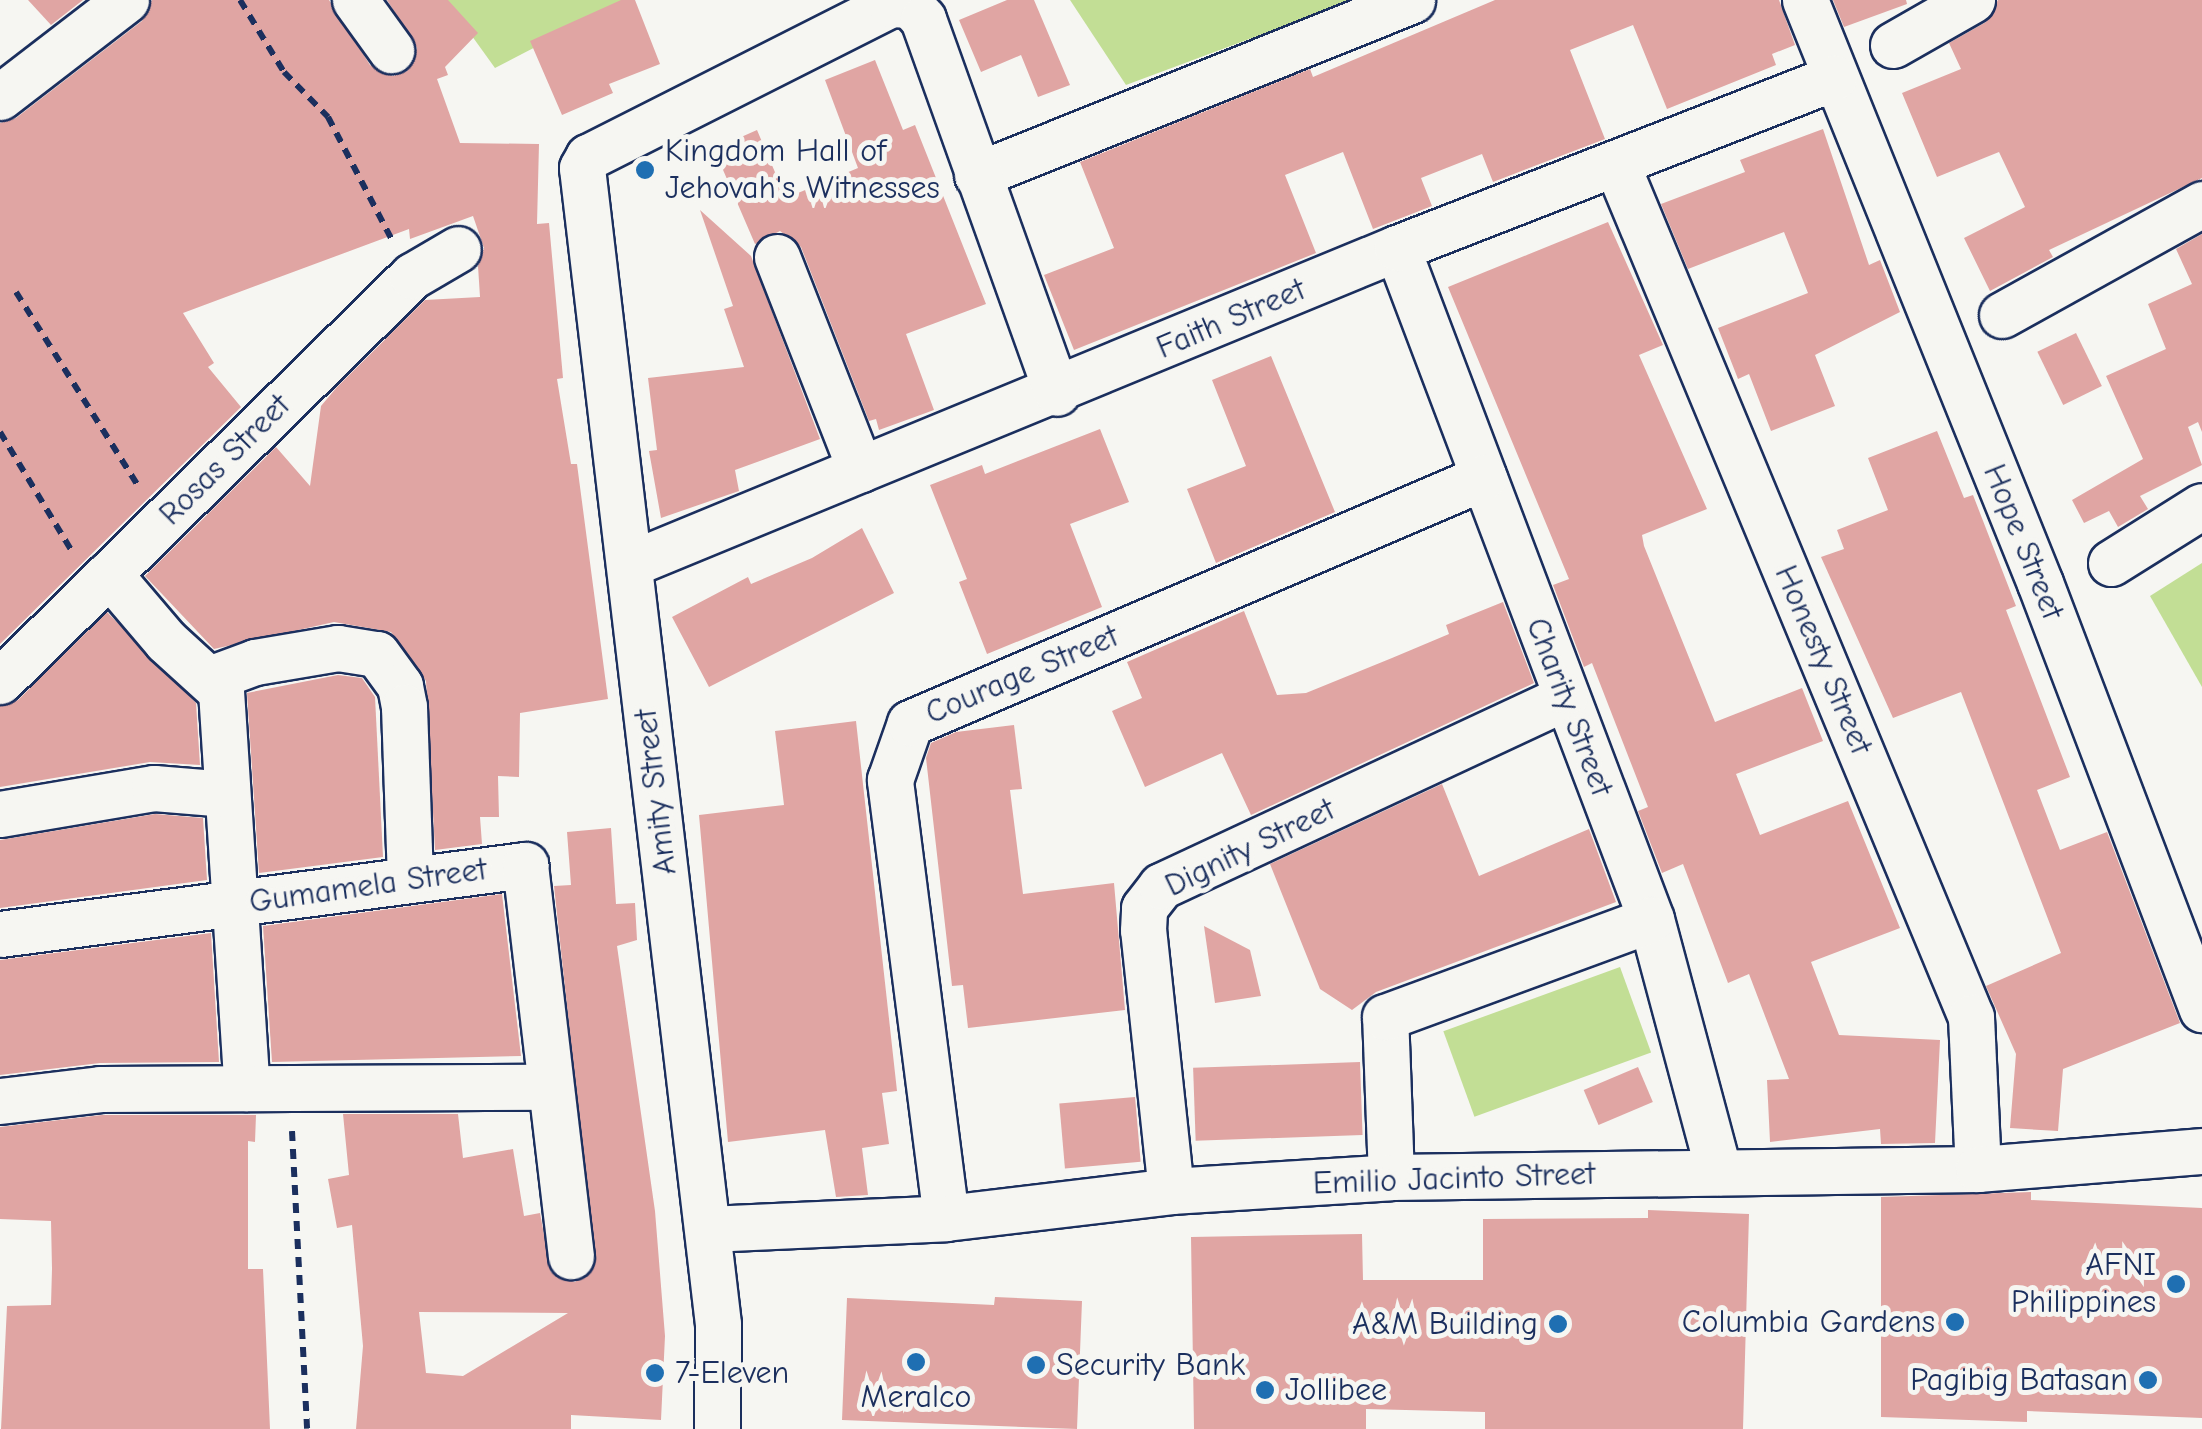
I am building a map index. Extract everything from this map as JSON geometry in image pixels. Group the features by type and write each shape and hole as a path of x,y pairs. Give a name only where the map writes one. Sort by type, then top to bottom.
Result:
{"street":[{"path":"0,97 126,0"},
{"path":"355,0 391,50"},
{"path":"1056,394 977,175 1412,0"},
{"name":"Hope Street","path":"1805,0 2040,582 2202,1009"},
{"path":"1893,46 1972,0"},
{"name":"Amity Street","path":"717,1429 718,1324 708,1229 630,564 580,180 588,157 891,4 910,5 923,20 977,175"},
{"name":"Faith Street","path":"630,564 1056,394 1396,248 1834,78"},
{"name":"Honesty Street","path":"1616,163 1971,1016 1978,1169"},
{"path":"2002,315 2202,204"},
{"name":"Rosas Street","path":"0,681 412,276 458,248"},
{"name":"Charity Street","path":"1396,248 1564,698 1651,918 1719,1172"},
{"path":"777,257 860,469"},
{"name":"Courage Street","path":"946,1218 890,780 910,723 1484,476"},
{"path":"2110,563 2202,506"},
{"path":"101,581 209,679 223,701 230,904 268,1088"},
{"path":"209,679 255,662 338,648 376,654 400,686 404,707 410,880"},
{"name":"Dignity Street","path":"1171,1191 1143,930 1144,908 1161,886 1564,698"},
{"path":"0,814 154,788 227,794"},
{"name":"Gumamela Street","path":"0,934 525,865 571,1256"},
{"path":"1391,1177 1385,1017 1651,918"},
{"path":"0,1101 100,1090 549,1087"},
{"name":"Emilio Jacinto Street","path":"708,1229 946,1218 1171,1191 1391,1177 1978,1169 2202,1152"}],"path":[{"path":"240,0 284,72 328,117 412,276"},
{"path":"16,292 162,522"},
{"path":"0,432 101,581"},
{"path":"268,1088 307,1429"}],"green space":[{"path":"446,0 626,0 495,68"},
{"path":"1070,0 1354,0 1126,85"},
{"path":"2202,563 2202,687 2150,596"},
{"path":"1620,967 1651,1053 1474,1117 1443,1031"}],"building":[{"path":"28,0 83,0 51,25"},
{"path":"152,0 329,0 370,65 393,76 407,71 417,48 387,0 448,0 478,33 445,67 448,75 437,79 460,143 539,144 537,224 549,223 563,378 557,379 571,464 577,464 608,699 520,713 519,777 498,776 499,817 480,817 482,844 435,850 426,681 391,632 334,622 214,649 145,576 276,447 310,486 321,406 337,387 425,300 480,297 478,266 484,248 473,216 410,239 409,229 183,313 214,363 208,367 241,407 0,644 0,123 16,118 142,21"},
{"path":"621,0 635,0 660,64 609,84 613,93 562,115 530,41"},
{"path":"1007,0 1034,0 1070,85 1038,97 1021,55 981,72 959,20"},
{"path":"1495,0 1779,0 1795,45 1772,54 1776,65 1667,109 1633,25 1570,50 1605,139 1493,182 1482,154 1421,178 1432,206 1373,229 1343,152 1285,175 1316,253 1074,350 1044,275 1114,248 1080,162 1310,69 1313,77"},
{"path":"1833,0 1906,0 1907,4 1844,27"},
{"path":"1998,0 2202,0 2202,178 2049,250 2053,257 1990,291 1964,238 2025,207 1999,152 1937,177 1902,93 1961,69 1949,43 1986,22"},
{"path":"875,60 903,130 915,125 986,304 906,334 934,410 879,430 876,419 869,421 801,247 780,231 755,244 714,149 757,130 786,198 858,168 825,80"},
{"path":"1823,129 1869,265 1880,260 1900,312 1815,355 1835,406 1771,431 1749,374 1738,379 1718,328 1808,293 1784,232 1688,269 1661,204 1745,172 1740,160"},
{"path":"700,210 751,256 820,439 735,470 739,491 661,518 649,451 657,450 648,378 744,367 724,309 733,306"},
{"path":"1608,222 1663,345 1639,355 1707,509 1642,535 1644,546 1715,722 1802,688 1823,741 1736,774 1760,835 1848,801 1900,928 1811,962 1839,1035 1940,1040 1935,1143 1881,1144 1880,1129 1770,1142 1767,1080 1789,1079 1749,974 1728,983 1683,864 1662,873 1638,811 1648,807 1592,663 1584,667 1553,585 1569,579 1448,287"},
{"path":"2202,234 2202,432 2198,422 2188,427 2202,465 2140,496 2148,509 2118,527 2109,511 2084,523 2072,500 2143,459 2106,376 2166,349 2148,304 2192,284 2176,249"},
{"path":"2076,333 2102,386 2063,405 2037,352"},
{"path":"1271,356 1335,512 1216,563 1187,489 1246,466 1212,380"},
{"path":"1100,429 1129,502 1070,524 1102,607 987,654 959,582 967,579 930,485 982,465 985,474"},
{"path":"1937,431 1964,498 1973,495 2016,606 2006,610 2070,777 2037,790 2060,850 2107,832 2180,1023 2063,1069 2058,1131 2010,1128 2016,1054 1986,986 2061,953 1961,692 1893,718 1821,557 1844,549 1837,530 1888,510 1868,458"},
{"path":"862,528 894,593 709,687 672,617 748,577 751,584 812,558"},
{"path":"1503,602 1534,683 1251,815 1222,753 1145,787 1112,711 1142,698 1127,662 1244,611 1277,695 1306,693 1392,658 1449,634 1446,625"},
{"path":"107,612 196,703 200,765 150,762 0,787 0,706 18,700"},
{"path":"338,675 362,678 375,697 383,857 259,873 247,693"},
{"path":"856,721 897,1091 882,1093 889,1144 862,1148 868,1195 836,1197 825,1130 728,1142 699,815 784,805 775,731"},
{"path":"1014,725 1022,789 1010,790 1023,894 1114,883 1125,1010 968,1028 963,985 952,986 926,758 931,743 956,732"},
{"path":"1442,784 1479,876 1589,829 1616,902 1376,992 1352,1010 1320,989 1270,864"},
{"path":"155,814 203,818 207,880 0,908 0,840"},
{"path":"611,828 616,904 635,903 637,940 617,946 655,1211 665,1336 661,1420 571,1415 571,1429 356,1429 363,1346 352,1225 337,1228 328,1179 349,1175 343,1114 458,1114 463,1158 513,1149 524,1216 540,1213 551,1272 575,1282 595,1265 554,886 571,885 567,832","holes":["419,1312 568,1313 463,1376 426,1373"]},
{"path":"502,894 521,1056 272,1062 263,926"},
{"path":"1204,926 1250,950 1261,996 1215,1003"},
{"path":"211,933 219,1062 100,1063 0,1075 0,960"},
{"path":"1360,1062 1363,1135 1196,1141 1193,1068"},
{"path":"1638,1067 1653,1102 1599,1125 1584,1090"},
{"path":"1135,1097 1141,1162 1065,1168 1059,1104"},
{"path":"102,1115 256,1115 255,1142 248,1141 248,1269 263,1269 270,1429 1,1429 7,1306 51,1305 52,1269 51,1221 0,1219 0,1127"},
{"path":"2031,1192 2031,1200 2202,1208 2202,1418 2027,1411 2027,1422 1881,1417 1881,1197"},
{"path":"1648,1210 1749,1214 1743,1429 1485,1429 1485,1412 1366,1409 1366,1429 1194,1429 1191,1237 1362,1234 1363,1280 1483,1280 1483,1219 1648,1218"},
{"path":"995,1297 1082,1301 1077,1429 842,1420 847,1298 994,1305"}],"place":[{"name":"Kingdom Hall of Jehovah's Witnesses","path":"645,170"},
{"name":"AFNI Philippines","path":"2176,1284"},
{"name":"Columbia Gardens","path":"1955,1322"},
{"name":"A&M Building","path":"1558,1324"},
{"name":"Meralco","path":"916,1362"},
{"name":"Security Bank","path":"1036,1365"},
{"name":"7-Eleven","path":"655,1373"},
{"name":"Pagibig Batasan","path":"2148,1380"},
{"name":"Jollibee","path":"1265,1390"}]}
